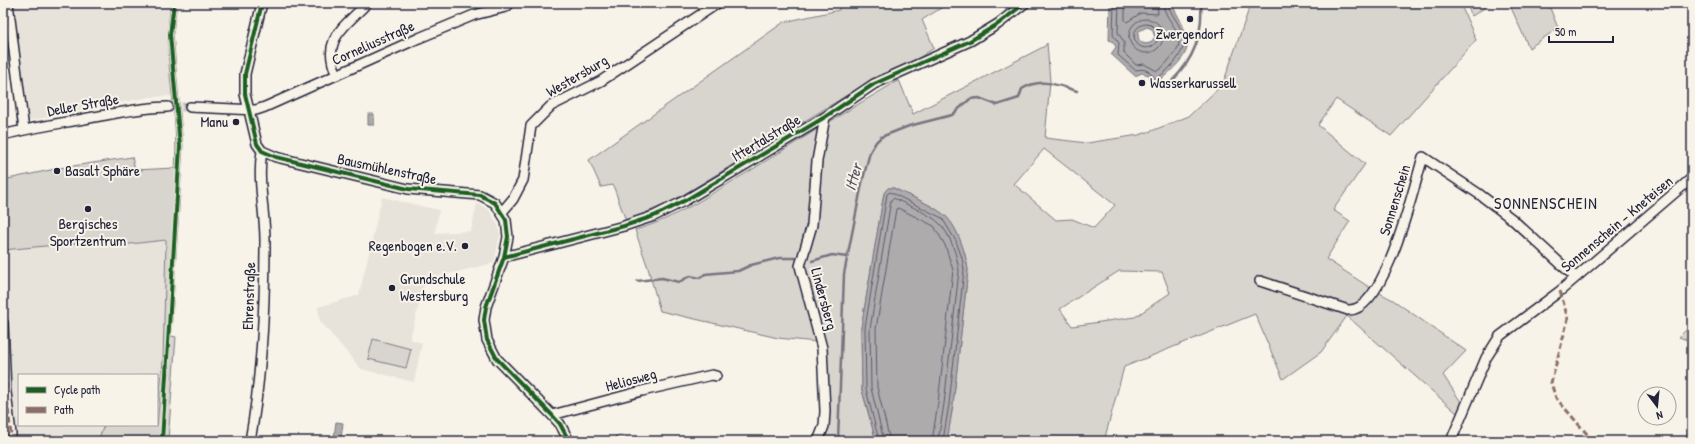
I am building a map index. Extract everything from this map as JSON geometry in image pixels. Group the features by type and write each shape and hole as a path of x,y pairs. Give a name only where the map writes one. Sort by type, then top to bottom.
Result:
{"street":[{"path":"8,3 24,130"},
{"path":"262,3 245,74 248,109 255,138 262,151"},
{"path":"337,75 330,58 330,47 335,36 367,3"},
{"name":"Corneliusstraße","path":"248,109 265,107 474,15 506,7 510,3"},
{"name":"Westersburg","path":"502,212 513,200 523,180 531,126 551,106 601,81 718,3"},
{"name":"Ittertalstraße","path":"504,257 624,226 654,216 686,200 824,117 874,84 970,41 1010,15 1025,3"},
{"name":"Deller Straße","path":"3,136 24,130 146,109 168,107"},
{"path":"190,107 248,109"},
{"name":"Lindersberg","path":"818,441 824,426 825,411 822,348 800,266 812,225 817,162 824,117"},
{"name":"Bausmühlenstraße","path":"262,151 276,157 408,189 480,195 495,203 502,212"},
{"name":"Ehrenstraße","path":"250,441 257,403 262,325 265,240 260,169 262,151"},
{"name":"Sonnenschein","path":"1260,281 1348,310 1359,307 1377,289 1393,255 1423,157 1479,194 1512,219 1575,277"},
{"name":"Sonnenschein – Kneteisen","path":"1451,441 1486,358 1500,336 1560,291 1692,178"},
{"path":"502,212 506,220 508,230 504,257 486,307 484,320 487,340 497,359 552,415 563,428 569,441"},
{"path":"3,323 6,392 11,434 3,437"},
{"name":"Heliosweg","path":"552,415 688,380 712,375 716,376"}],"shaded area":[{"path":"3,3 171,4 167,35 173,96 150,97 17,123 10,72 3,75"},
{"name":"Bergisches Sportzentrum","path":"169,3 177,3 173,34 183,146 171,336 176,337 168,441 98,441 104,426 158,426 163,361 166,240 121,245 120,239 3,250 3,180 60,168 132,157 135,170 175,168 175,127 168,45 171,5"},
{"path":"838,3 949,3 922,20 934,48 910,64 872,80 673,201 626,221 613,185 601,187 589,160 784,22 839,10"},
{"path":"1251,3 1460,3 1476,40 1391,136 1336,99 1318,125 1365,164 1333,210 1350,221 1326,259 1372,289 1393,300 1466,351 1443,375 1463,405 1458,414 1347,316 1321,352 1283,379 1255,314 1124,367 1104,441 947,441 953,405 968,270 967,263 957,232 948,219 932,206 894,188 888,188 884,193 861,328 862,390 876,441 823,441 826,430 828,406 827,347 816,342 778,338 660,311 648,268 635,230 664,219 693,205 899,80 913,114 1045,46 1047,43 1050,82 1045,138 1087,143 1139,135 1189,116 1221,86","holes":["1044,149 1115,205 1094,228 1072,219 1056,220 1014,184","1119,271 1162,272 1170,293 1135,317 1072,326 1060,309"]},
{"path":"1466,3 1492,3 1472,16"},
{"path":"1509,3 1548,3 1558,28 1529,48"},
{"path":"132,157 135,170 175,168 166,240 163,361 158,418 158,374 18,374 18,426 157,426 156,441 16,441 10,390 10,367 3,262 3,180 60,168"},
{"name":"Grundschule Westersburg","path":"382,197 439,210 435,233 471,231 477,203 489,210 498,225 500,235 494,263 440,276 427,274 410,339 422,343 414,382 361,369 320,321 318,307 359,295"},
{"path":"1692,324 1692,342 1679,337"},
{"path":"373,339 411,349 406,368 368,359"}],"water":[{"path":"1110,3 1171,3 1184,29 1187,39 1187,47 1179,63 1157,83 1152,82 1149,75 1142,73 1135,76 1111,54 1116,47 1113,42 1109,40","holes":["1147,27 1152,29 1155,37 1150,43 1142,43 1138,37 1139,31"]},
{"path":"368,114 374,114 374,125 368,125"},
{"path":"888,188 893,188 932,206 943,214 957,232 965,256 968,270 953,405 947,441 876,441 862,390 861,328 884,193"},
{"path":"336,422 343,423 341,438 334,437"},
{"path":"616,436 624,436 627,441 614,441"}],"waterway":[{"name":"Itter","path":"1172,81 1180,73 1196,46 1199,36 1201,3"},
{"name":"Itter","path":"838,441 844,274 862,183 870,152 876,142 881,137 909,126 952,115 970,99 979,98 997,105 1019,98 1022,89 1036,83 1049,83 1077,91"},
{"path":"812,261 832,255 847,257"},
{"path":"637,281 662,278 679,282 690,276 700,278 705,274 738,271 751,265 779,258 795,258"}],"tunnel":[{"path":"168,107 190,107"}],"marked path":[{"path":"1560,291 1568,319 1551,383 1556,398 1593,441"},
{"path":"3,437 11,434 6,392 4,334"}],"cycle path":[{"path":"162,441 180,146 170,35 174,3"},
{"path":"262,3 245,74 245,94 257,144 262,151 276,157 408,189 480,195 495,203 506,220 508,237 504,257 486,307 484,320 487,340 497,359 560,424 569,441"},
{"path":"504,257 624,226 654,216 686,200 825,117 874,84 970,41 998,24 1025,3"}],"place":[{"name":"Zwergendorf","path":"1190,19"},
{"name":"Wasserkarussell","path":"1142,83"},
{"name":"Manu","path":"236,122"},
{"name":"Basalt Sphäre","path":"57,171"},
{"name":"Bergisches Sportzentrum","path":"88,209"},
{"name":"Regenbogen e.V.","path":"465,246"},
{"name":"Grundschule Westersburg","path":"392,288"}],"district":[{"name":"SONNENSCHEIN","path":"1546,203"}]}
